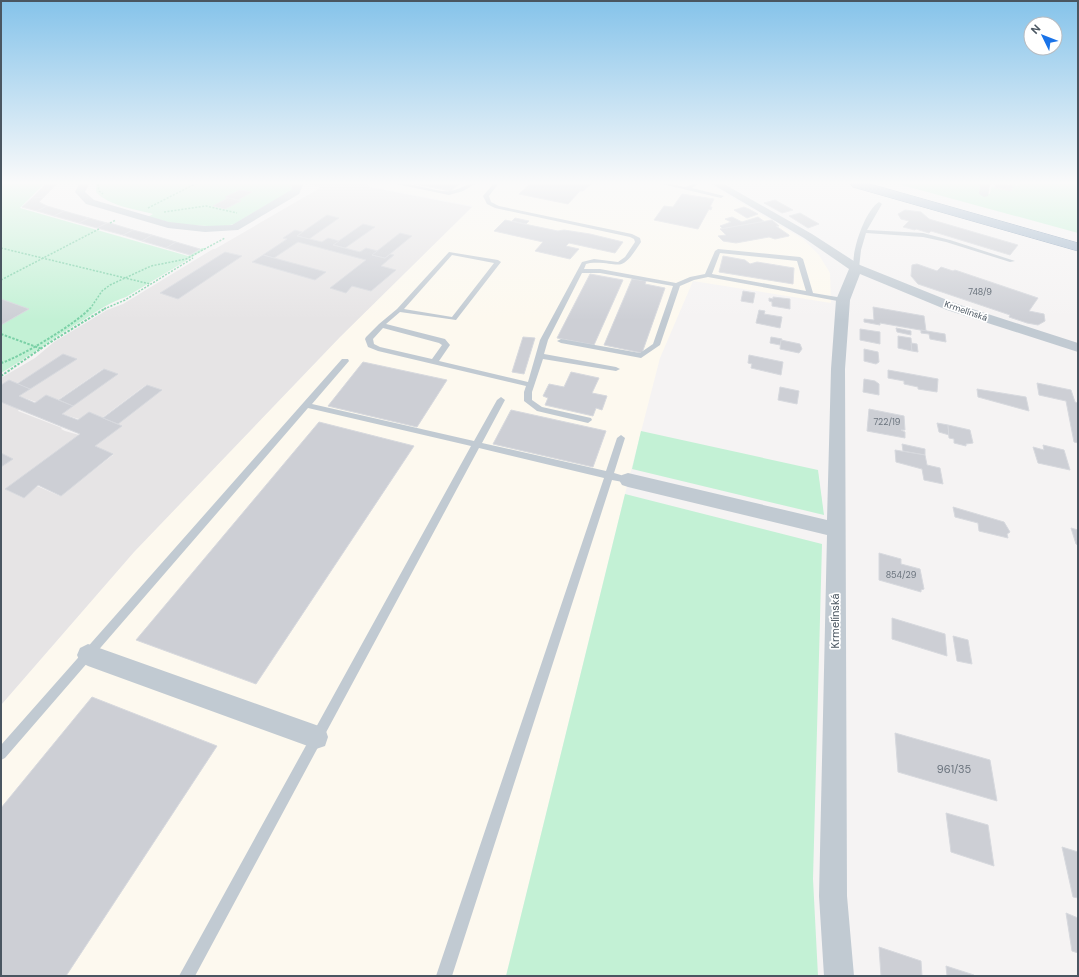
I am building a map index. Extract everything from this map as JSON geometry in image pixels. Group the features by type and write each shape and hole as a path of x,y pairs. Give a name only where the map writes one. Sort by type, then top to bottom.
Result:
{"highway":[{"path":"1017,230 1078,247"},
{"path":"1044,230 1074,238"}],"street":[{"name":"Krmelínská","path":"797,230 856,268 952,308 1078,348"},
{"name":"Krmelínská","path":"839,976 833,896 838,369 843,300 856,268"},
{"path":"628,480 836,530"},
{"path":"88,655 316,737"}],"lane":[{"path":"588,420 540,409 530,404 527,398 544,340 584,263 590,260 613,264 624,261 638,242 637,238 632,236 602,230"},
{"path":"856,268 857,251 864,231 923,235 948,241 1012,262"},
{"path":"708,275 718,251 800,259 810,293"},
{"path":"399,310 454,319 498,262 451,253 399,310 381,325 369,339 371,345 378,349 435,361 531,385"},
{"path":"579,271 600,271 678,285 692,278 708,275 843,300"},
{"path":"561,341 641,356 656,345 678,285"},
{"path":"381,325 442,341 446,345 435,361"},
{"path":"540,356 616,369"},
{"path":"1,754 345,361"},
{"path":"187,976 501,400"},
{"path":"306,405 628,480"},
{"path":"444,976 621,438"}],"path":[{"path":"1,280 98,230"},
{"path":"1,376 106,308 125,300 234,233 234,230"},
{"path":"1,248 150,284"},
{"path":"1,363 11,360 80,317 89,310 102,291 126,277 150,266 186,259 200,253"},
{"path":"1,334 42,349"}],"shaded area":[{"path":"248,230 449,230 340,337 134,552 1,705 1,467 12,459 1,453 1,402 19,409 18,411 62,428 61,429 65,431 79,435 5,489 23,498 37,486 60,496 113,455 95,446 121,426 117,424 161,391 146,385 102,418 79,419 62,414 117,374 103,369 58,400 46,395 36,402 19,396 75,360 58,358 16,384 8,381 1,385 1,378 35,358 54,342 107,310 123,304"},
{"path":"449,230 787,230 803,239 819,255 830,273 831,303 693,281 660,358 506,976 1,976 1,705 134,552 340,337"}],"green space":[{"path":"1,230 96,230 188,256 202,248 207,248 126,297 100,309 1,373"},
{"path":"1065,230 1078,230 1078,233"},
{"path":"641,431 818,470 824,515 632,469"},
{"path":"625,494 822,544 813,879 818,976 506,976"}],"building":[{"path":"103,230 133,230 123,235"},
{"path":"133,230 152,235 142,241 123,235"},
{"path":"295,230 302,232 297,236 322,242 328,238 339,241 333,245 360,252 366,248 378,251 372,255 385,258 390,254 394,255 381,266 396,270 371,291 352,286 346,293 330,288 366,260 298,242 274,258 263,255 287,239 283,238"},
{"path":"306,230 322,230 309,239 297,236"},
{"path":"355,230 371,230 345,248 333,245"},
{"path":"495,230 564,230 590,234 623,242 615,253 569,243 566,246 579,249 570,259 535,251 543,242 494,231"},
{"path":"721,230 781,230 789,236 775,239 769,237 736,243 723,241 718,236 726,235"},
{"path":"918,230 965,230 1018,245 1010,255 931,231 929,233"},
{"path":"400,233 412,236 385,258 372,255"},
{"path":"152,235 176,242 166,248 142,241"},
{"path":"176,242 200,249 190,255 166,248"},
{"path":"225,252 242,256 178,299 160,293"},
{"path":"263,255 326,272 315,280 252,262"},
{"path":"723,256 745,260 750,264 757,262 794,268 793,284 719,272"},
{"path":"917,264 937,271 941,267 953,271 955,270 1038,298 1029,311 1044,314 1045,321 1038,325 1027,323 1009,317 1010,315 918,284 911,276 912,265"},
{"path":"590,274 623,280 594,345 557,338"},
{"path":"632,279 646,281 645,284 665,288 642,353 604,345"},
{"path":"743,291 755,293 753,303 741,301"},
{"path":"773,297 790,299 790,309 772,306 772,302 769,301 769,298 773,299"},
{"path":"1,299 29,309 1,325"},
{"path":"873,307 924,316 926,331 880,323 880,325 864,322 864,319 874,320"},
{"path":"759,310 765,311 764,314 782,317 780,328 756,323"},
{"path":"896,328 911,331 911,335 897,332"},
{"path":"860,329 880,332 880,344 860,340"},
{"path":"921,330 945,334 946,342 930,339 929,334 921,333"},
{"path":"898,336 911,338 912,351 898,348"},
{"path":"523,337 535,338 524,374 512,372"},
{"path":"771,337 782,339 780,345 770,343"},
{"path":"781,340 800,344 802,349 799,353 780,349"},
{"path":"911,343 917,344 918,352 912,351"},
{"path":"864,349 878,352 879,362 876,364 864,361"},
{"path":"63,354 77,359 30,389 17,384"},
{"path":"749,355 783,362 781,375 751,368 752,364 748,363"},
{"path":"363,362 447,380 417,427 328,406"},
{"path":"104,369 118,374 73,406 59,400"},
{"path":"888,370 938,379 937,392 918,389 918,387 904,384 904,381 888,378"},
{"path":"571,372 599,378 592,393 607,396 602,410 596,408 593,416 545,405 548,398 543,396 549,384 564,387"},
{"path":"864,379 875,381 879,384 879,395 863,392"},
{"path":"9,380 30,389 19,396 35,403 46,395 73,406 62,414 78,420 89,412 122,426 95,446 113,454 61,496 38,485 24,498 5,489 80,434 1,402 1,385"},
{"path":"1037,383 1071,390 1075,402 1078,403 1078,443 1074,442 1066,401 1039,395"},
{"path":"147,385 162,390 118,424 103,418"},
{"path":"780,387 799,391 797,404 778,400"},
{"path":"977,389 1026,397 1029,411 978,397"},
{"path":"869,409 904,416 905,430 901,430 905,432 905,438 867,431"},
{"path":"511,410 606,431 593,467 493,444"},
{"path":"319,422 414,446 256,684 136,640"},
{"path":"937,423 948,425 949,435 939,432"},
{"path":"948,425 970,430 973,443 966,444 966,446 954,443 954,439 949,438"},
{"path":"902,444 925,449 925,455 903,451"},
{"path":"1043,445 1064,450 1070,470 1038,463 1033,447 1044,450"},
{"path":"895,450 925,455 927,465 940,468 943,484 924,480 922,469 896,462"},
{"path":"1,453 13,459 1,467"},
{"path":"953,507 1004,522 1010,532 1007,534 1008,538 979,531 978,523 955,517"},
{"path":"1071,528 1078,530 1078,545 1076,544"},
{"path":"879,553 901,559 901,564 920,569 924,589 921,590 921,592 879,580"},
{"path":"892,618 945,634 947,656 892,639"},
{"path":"953,636 968,640 972,664 957,661"},
{"path":"92,697 217,746 66,976 1,976 1,808"},
{"path":"895,733 990,760 997,801 898,772"},
{"path":"946,813 988,825 994,866 951,852"},
{"path":"1062,847 1078,852 1078,898 1073,897"},
{"path":"1066,913 1078,918 1078,953 1072,951"},
{"path":"879,947 921,961 922,976 881,976"},
{"path":"946,966 974,975 974,976 947,976"}]}
